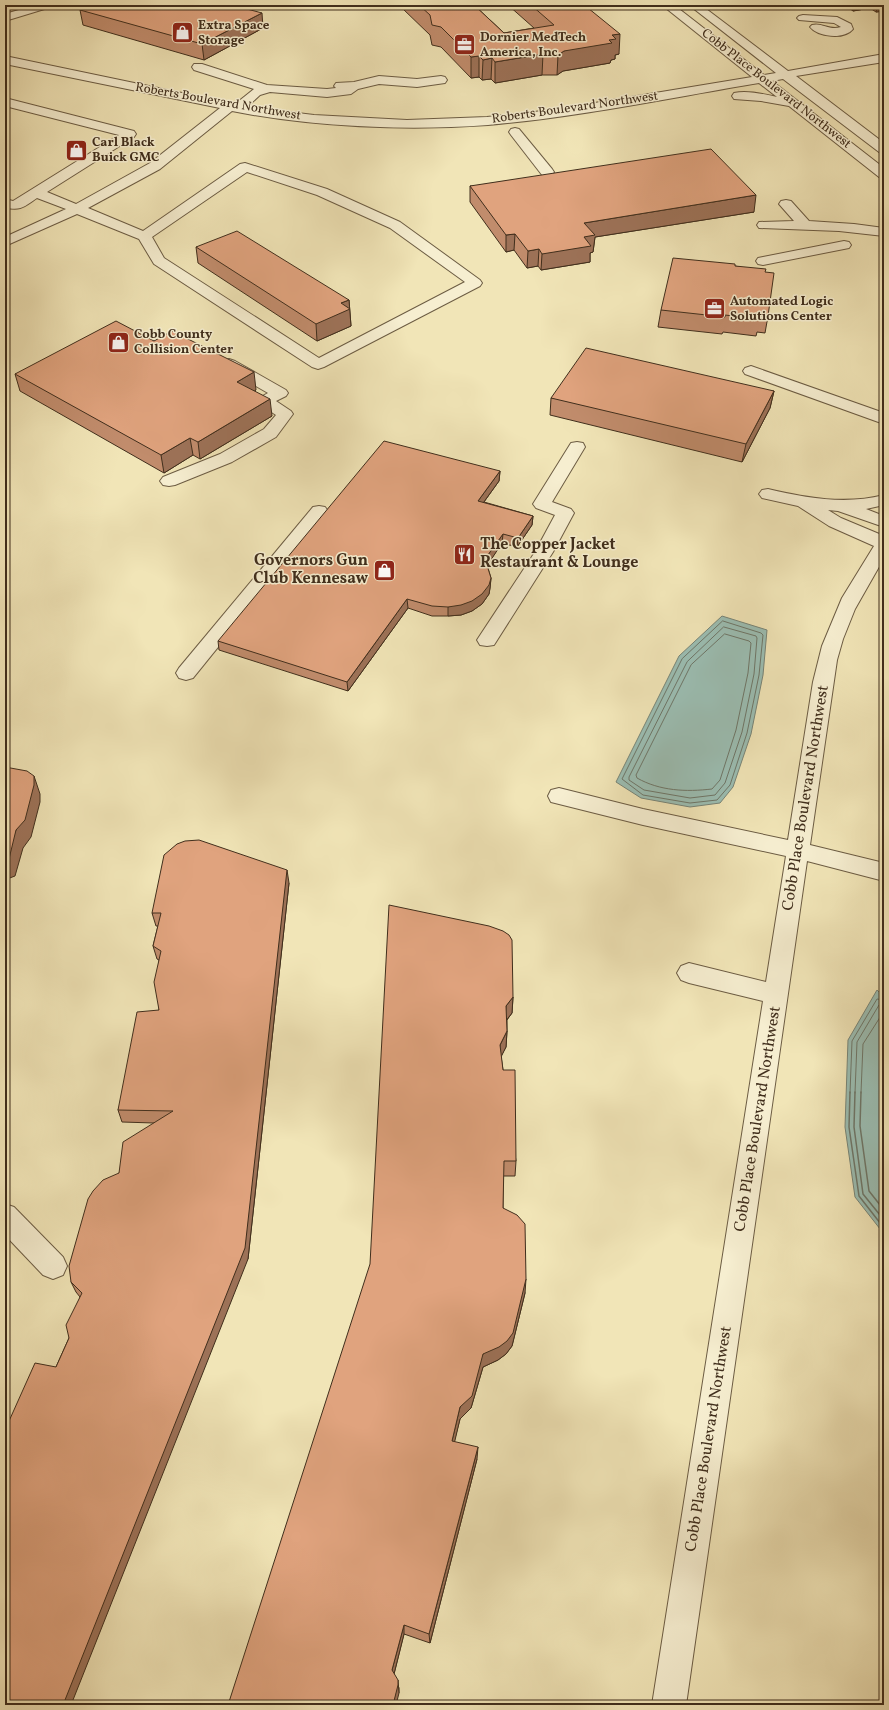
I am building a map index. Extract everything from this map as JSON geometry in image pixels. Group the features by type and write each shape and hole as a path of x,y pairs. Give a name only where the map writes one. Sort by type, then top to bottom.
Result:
{"street":[{"name":"Cobb Place Boulevard Northwest","path":"667,5 884,174"},
{"name":"Cobb Place Boulevard Northwest","path":"694,5 884,149"},
{"path":"5,18 42,6"},
{"path":"803,18 837,20 847,26 847,29 836,32 827,32 816,27"},
{"name":"Roberts Boulevard Northwest","path":"5,60 232,98 314,119 370,123 434,124 541,116 884,58"},
{"path":"766,60 801,67 823,68"},
{"path":"727,85 740,74 743,64"},
{"path":"198,67 259,86 327,94 347,91 354,86 379,80 417,83 442,80"},
{"path":"723,99 800,85 821,85 821,101"},
{"path":"232,98 243,104 256,92 259,86"},
{"path":"5,242 76,209 155,166 214,118 232,98 259,86"},
{"path":"738,96 761,97 795,104"},
{"path":"5,102 130,134 15,206 5,203"},
{"name":"Roberts Boulevard Northwest","path":"199,115 230,121"},
{"name":"Roberts Boulevard Northwest","path":"528,130 508,132 547,172"},
{"path":"37,193 144,236 159,261 318,364 474,283 395,225 322,192 245,167 144,236"},
{"path":"786,204 805,224"},
{"path":"851,227 874,220 884,219"},
{"path":"764,225 805,224 851,227 884,232"},
{"path":"763,261 845,248 851,227"},
{"path":"169,481 226,458 270,433 285,414 265,401 280,393 216,356"},
{"path":"751,371 884,419"},
{"path":"487,640 544,552 565,513 542,504 577,447"},
{"path":"768,494 803,502 836,505 867,504 884,500"},
{"path":"803,502 835,522 884,544"},
{"path":"836,505 884,522"},
{"path":"186,673 320,511"},
{"name":"Cobb Place Boulevard Northwest","path":"669,1705 822,689 829,654 836,632 862,577 884,544"},
{"path":"559,796 595,806 798,850 843,863 884,872"},
{"path":"689,973 777,994"},
{"path":"5,1216 53,1266"}],"water":[{"path":"722,616 767,630 763,675 751,734 733,787 720,803 690,807 641,798 616,782 679,656"},
{"path":"877,990 884,997 884,1234 855,1197 845,1127 848,1040"}],"building":[{"path":"91,5 232,5 262,13 202,44 80,10"},
{"path":"419,5 474,5 504,33 554,25 531,5 587,5 588,8 620,34 612,35 616,39 609,40 612,43 564,51 558,55 543,54 495,62 492,58 483,60 479,56 471,57 441,27 432,25 430,15"},
{"path":"711,149 756,195 584,223 595,235 584,237 591,246 542,254 539,249 528,251 515,234 506,235 470,186"},
{"path":"237,231 349,300 341,303 350,309 316,324 196,247"},
{"name":"Automated Logic Solutions Center","path":"673,258 735,264 735,266 766,269 765,272 774,273 768,316 760,315 759,319 661,310"},
{"path":"116,321 154,341 172,331 254,372 237,382 270,399 198,442 190,438 161,455 15,374"},
{"path":"586,348 774,391 746,444 551,398"},
{"name":"Governors Gun Club Kennesaw","path":"384,441 500,471 478,501 533,516 518,538 503,534 485,559 491,578 489,585 482,594 472,601 461,605 448,607 432,606 407,599 347,682 218,641"},
{"path":"5,767 27,771 34,776 34,785 25,820 16,830 9,859 5,860"},
{"path":"199,840 287,870 245,1248 63,1705 5,1705 5,1430 35,1363 56,1367 69,1338 66,1325 82,1293 71,1282 69,1266 88,1199 103,1180 119,1173 123,1142 173,1111 118,1110 137,1012 159,1010 154,982 161,951 153,946 161,913 152,913 164,855 177,844 185,841"},
{"path":"389,905 489,926 503,931 509,935 512,940 513,997 506,1006 507,1031 500,1045 503,1070 515,1070 516,1161 504,1161 503,1208 517,1215 525,1224 526,1279 513,1333 507,1341 499,1347 483,1354 472,1396 460,1407 452,1441 478,1447 429,1634 404,1625 392,1670 398,1680 393,1705 228,1705 370,1264"}],"place":[{"name":"Extra Space Storage","path":"182,33"},
{"name":"Dornier MedTech America, Inc.","path":"464,45"},
{"name":"Carl Black Buick GMC","path":"76,150"},
{"name":"Automated Logic Solutions Center","path":"715,309"},
{"name":"Cobb County Collision Center","path":"118,342"},
{"name":"The Copper Jacket Restaurant & Lounge","path":"464,554"},
{"name":"Governors Gun Club Kennesaw","path":"384,570"}]}
